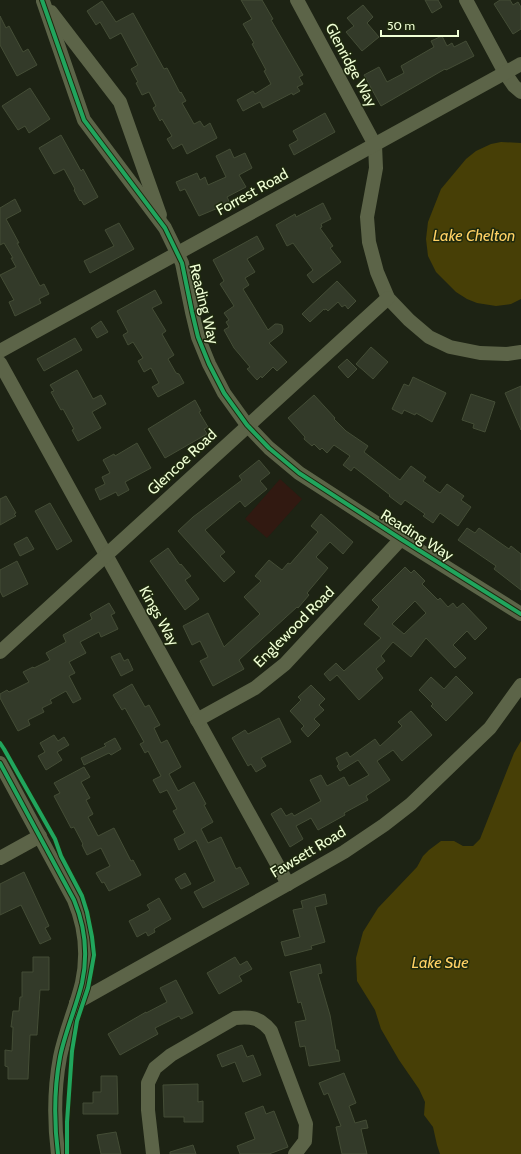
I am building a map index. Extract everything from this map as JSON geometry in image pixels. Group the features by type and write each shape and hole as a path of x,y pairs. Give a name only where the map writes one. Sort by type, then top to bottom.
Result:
{"street":[{"path":"466,0 505,73 514,86 521,92"},
{"name":"Reading Way","path":"42,1 120,102 165,228"},
{"name":"Reading Way","path":"42,1 84,120 165,228 178,252 184,270 198,337 209,364 224,393 247,425 269,448 299,473 400,539 521,614"},
{"name":"Glenridge Way","path":"301,1 375,145"},
{"name":"Forrest Road","path":"0,351 521,64"},
{"path":"375,145 376,168 367,217 369,242 377,272 388,298 409,320 429,337 450,347 480,353 507,354 521,352"},
{"name":"Glencoe Road","path":"0,652 247,425 388,298"},
{"name":"Kings Way","path":"0,363 288,884"},
{"name":"Englewood Road","path":"197,720 255,688 285,664 400,539"},
{"name":"Fawsett Road","path":"76,1002 344,852 384,825 411,804 490,728 521,685"},
{"path":"0,763 74,900 81,921 85,950 85,966 82,984 64,1038 57,1077 55,1117 58,1154"},
{"path":"0,858 40,836"},
{"path":"153,1154 148,1110 148,1083 155,1068 171,1055 235,1018 244,1017 256,1018 271,1031 306,1124 305,1141 294,1154"}],"shaded area":[{"path":"280,479 302,499 267,538 245,519"}],"water":[{"name":"Lake Chelton","path":"501,142 521,143 521,299 511,304 496,306 477,303 456,292 436,272 428,256 426,239 428,222 441,189 466,159 476,151 491,144"},
{"name":"Lake Sue","path":"521,741 521,1154 440,1154 433,1127 424,1115 425,1102 419,1089 399,1060 381,1029 375,1010 357,981 356,958 363,932 378,908 417,867 423,856 429,850 441,841 454,841 463,846 473,846 480,839 514,753"}],"building":[{"path":"241,0 262,0 273,19 271,20 303,75 299,77 303,84 297,87 300,91 293,95 292,93 263,108 260,102 243,111 237,100 253,91 255,94 271,84 264,71 266,70 252,44 254,43 243,24 252,19"},
{"path":"425,0 438,0 442,7 432,13"},
{"path":"500,0 510,0 513,5 518,2 521,7 521,29 513,34 494,4"},
{"path":"102,1 116,22 133,13 164,69 167,68 180,93 181,92 186,101 182,103 194,124 200,121 204,127 210,123 217,138 187,154 182,144 173,149 167,139 172,136 162,119 160,121 153,108 156,106 149,92 142,95 136,83 138,82 131,69 138,65 121,33 110,39 100,22 96,25 87,11"},
{"path":"363,5 373,17 367,23 379,37 362,51 346,32 354,26 347,18"},
{"path":"0,16 6,28 9,26 23,52 28,49 37,65 17,76 0,45"},
{"path":"442,36 447,46 452,43 454,47 466,41 474,56 446,70 445,69 381,106 364,75 379,67 387,82 404,73 401,66 434,47 431,41"},
{"path":"30,88 50,119 29,133 25,126 18,130 2,106"},
{"path":"325,113 335,132 294,155 289,145 298,140 293,131"},
{"path":"61,135 81,171 83,169 98,197 84,205 81,200 80,201 64,169 54,174 39,148"},
{"path":"230,149 234,158 245,153 252,168 239,175 246,187 227,197 230,203 199,216 185,189 180,191 176,182 197,173 200,180 205,177 208,185 226,177 216,156"},
{"path":"15,199 21,211 6,219 40,286 44,284 49,294 39,299 41,303 15,316 9,302 14,300 0,275 16,267 11,258 13,258 4,243 0,245 0,208"},
{"path":"323,203 331,219 321,224 322,227 320,228 333,246 330,248 341,262 313,283 307,275 313,270 293,243 287,246 276,225 295,214 296,217"},
{"path":"119,223 134,249 90,273 84,261 114,246 105,230"},
{"path":"257,236 264,249 247,259 255,272 245,278 249,285 243,289 268,330 275,324 282,325 282,333 269,343 287,362 277,371 273,367 262,378 261,376 257,380 247,369 250,367 234,348 224,330 229,327 226,322 229,320 224,313 234,306 220,284 224,281 213,260"},
{"path":"337,281 356,301 348,309 345,305 342,307 338,302 328,311 324,309 310,322 302,314"},
{"path":"155,290 162,303 152,308 166,331 162,334 174,355 168,359 184,383 158,397 152,387 159,383 151,368 144,372 138,361 143,358 133,342 128,345 123,335 128,332 117,311"},
{"path":"101,321 108,332 97,338 91,328"},
{"path":"75,338 82,350 44,371 37,359"},
{"path":"371,347 388,362 373,379 356,364"},
{"path":"347,359 357,369 348,378 338,367"},
{"path":"77,370 93,399 101,395 106,404 92,412 101,428 78,441 72,430 74,429 63,409 61,410 51,392 54,391 50,385"},
{"path":"413,377 446,393 432,422 416,413 415,415 404,410 402,414 392,409 404,384 409,386"},
{"path":"521,386 521,430 505,393"},
{"path":"471,394 495,402 485,432 473,428 474,424 462,420"},
{"path":"314,395 346,431 368,446 364,452 400,480 411,466 426,477 423,481 440,493 447,484 464,496 461,500 471,507 458,526 440,513 433,523 423,516 425,514 405,500 401,505 354,467 351,471 343,465 350,456 334,445 327,453 322,448 320,450 314,444 312,446 304,439 305,437 288,418"},
{"path":"195,400 201,411 199,412 208,427 204,429 207,434 165,458 148,429"},
{"path":"137,443 151,468 125,482 129,490 118,496 116,492 100,500 95,489 105,484 102,477 110,473 103,460 114,454 115,456"},
{"path":"259,460 270,473 260,481 267,489 245,507 240,501 205,530 225,552 220,556 235,572 224,582 178,531 193,517 242,480 239,476"},
{"path":"6,496 16,513 14,514 16,516 0,525 0,499"},
{"path":"50,503 72,541 57,550 35,511"},
{"path":"321,514 353,542 343,554 330,542 316,557 328,568 307,593 309,595 298,608 297,607 239,660 244,669 213,686 200,661 208,657 200,641 192,645 183,626 208,613 224,647 260,614 244,597 261,581 255,576 269,560 282,570 288,563 290,564 318,532 311,526"},
{"path":"467,528 475,533 479,528 509,549 511,546 521,554 521,590 494,569 496,566 458,540"},
{"path":"27,537 34,549 20,556 14,544"},
{"path":"168,548 180,565 181,564 191,576 185,580 199,599 185,610 150,561"},
{"path":"17,561 28,584 3,597 0,591 0,570"},
{"path":"405,567 411,573 414,570 425,581 422,584 438,600 440,598 448,607 453,603 457,608 463,603 487,628 475,640 467,631 453,645 466,658 455,668 426,638 411,657 393,642 381,656 385,661 376,669 383,678 359,700 337,675 330,681 324,674 336,663 344,671 381,638 364,624 379,607 372,600","holes":["415,601 426,613 404,634 392,624"]},
{"path":"109,603 115,613 111,615 118,629 101,637 99,632 80,642 86,653 69,662 75,673 69,676 81,699 73,703 66,691 50,700 52,703 42,708 44,712 28,720 30,725 18,731 0,698 0,694 7,690 9,692 29,682 23,672 50,660 46,653 66,642 63,635 92,619 90,614"},
{"path":"120,653 124,661 128,659 133,670 121,676 111,657"},
{"path":"456,676 473,693 446,721 431,706 433,704 419,690 431,677 444,689"},
{"path":"132,684 145,707 149,705 160,725 154,728 161,743 167,740 181,767 169,774 178,791 194,782 206,804 204,805 213,822 201,829 208,843 221,837 236,869 240,867 249,884 203,908 194,892 215,881 196,840 179,850 174,839 185,833 173,811 177,809 167,790 160,793 153,780 161,776 148,751 145,753 140,744 144,742 125,708 122,710 113,695"},
{"path":"311,685 325,699 319,705 324,710 314,719 320,725 308,737 301,729 304,726 290,711 301,700 298,697"},
{"path":"411,711 432,735 402,761 393,750 377,761 390,780 366,796 368,800 344,813 345,815 318,830 311,818 296,826 303,839 290,847 271,814 281,808 286,816 292,813 294,816 321,801 310,780 321,775 327,786 344,777 349,786 369,775 358,760 340,771 337,766 339,764 336,758 347,752 350,757 375,739 380,746 402,726 398,722"},
{"path":"279,718 291,742 261,758 266,766 256,772 251,764 248,766 232,738 245,730 248,734"},
{"path":"54,735 58,741 64,737 69,745 57,752 62,760 46,770 38,756 45,752 40,743"},
{"path":"115,738 121,749 111,755 109,753 84,765 81,758 106,746 104,744"},
{"path":"84,767 90,777 81,782 90,798 86,800 93,814 88,817 98,836 114,828 131,861 133,860 141,875 109,891 104,882 102,883 96,873 110,866 101,848 87,855 74,827 71,828 54,796 60,793 54,783"},
{"path":"24,872 49,926 45,928 51,939 40,944 21,905 0,915 0,884"},
{"path":"185,873 191,884 181,889 175,879"},
{"path":"325,894 327,904 315,907 325,942 311,946 312,949 285,956 281,942 300,937 293,910 303,908 301,901"},
{"path":"159,898 171,919 154,929 155,932 148,936 146,932 137,937 129,921 150,910 147,905"},
{"path":"33,957 49,957 49,990 40,990 37,1035 30,1035 28,1079 8,1079 8,1067 5,1066 5,1050 12,1051 13,1027 11,1027 13,1011 19,1011 20,997 22,997 22,972 33,972"},
{"path":"235,957 240,965 247,961 252,969 239,976 242,981 219,994 207,973"},
{"path":"320,964 322,973 318,974 330,1015 336,1050 338,1050 340,1061 309,1066 305,1046 300,1047 295,1022 306,1020 301,1002 298,1003 290,972"},
{"path":"176,980 193,1013 181,1019 179,1016 155,1028 158,1034 120,1055 108,1034 146,1012 167,1002 160,988"},
{"path":"242,1045 247,1057 253,1055 261,1075 243,1082 235,1062 222,1067 217,1055"},
{"path":"344,1073 356,1103 349,1106 355,1123 366,1120 368,1128 361,1129 367,1154 342,1154 336,1127 341,1126 328,1093 324,1095 319,1083"},
{"path":"101,1076 117,1076 118,1114 83,1114 83,1103 93,1103 93,1092 101,1092"},
{"path":"198,1084 198,1102 203,1101 203,1122 184,1122 184,1117 164,1117 163,1085"},
{"path":"263,1106 266,1114 274,1111 288,1147 269,1154 240,1154 237,1146 255,1139 245,1113"},
{"path":"116,1132 121,1154 101,1154 97,1135"},
{"path":"193,1145 196,1154 170,1154 170,1152"}],"cycle path":[{"path":"42,0 84,120 165,228 182,263 198,337 209,364 224,393 247,425 269,448 299,473 521,614"},
{"path":"0,743 55,839 61,856 82,896 92,937 94,955 88,988 77,1021 72,1051 67,1122 67,1154"},
{"path":"0,763 74,900 83,930 85,951 84,972 77,1002 62,1048 57,1081 55,1118 58,1154"}]}
